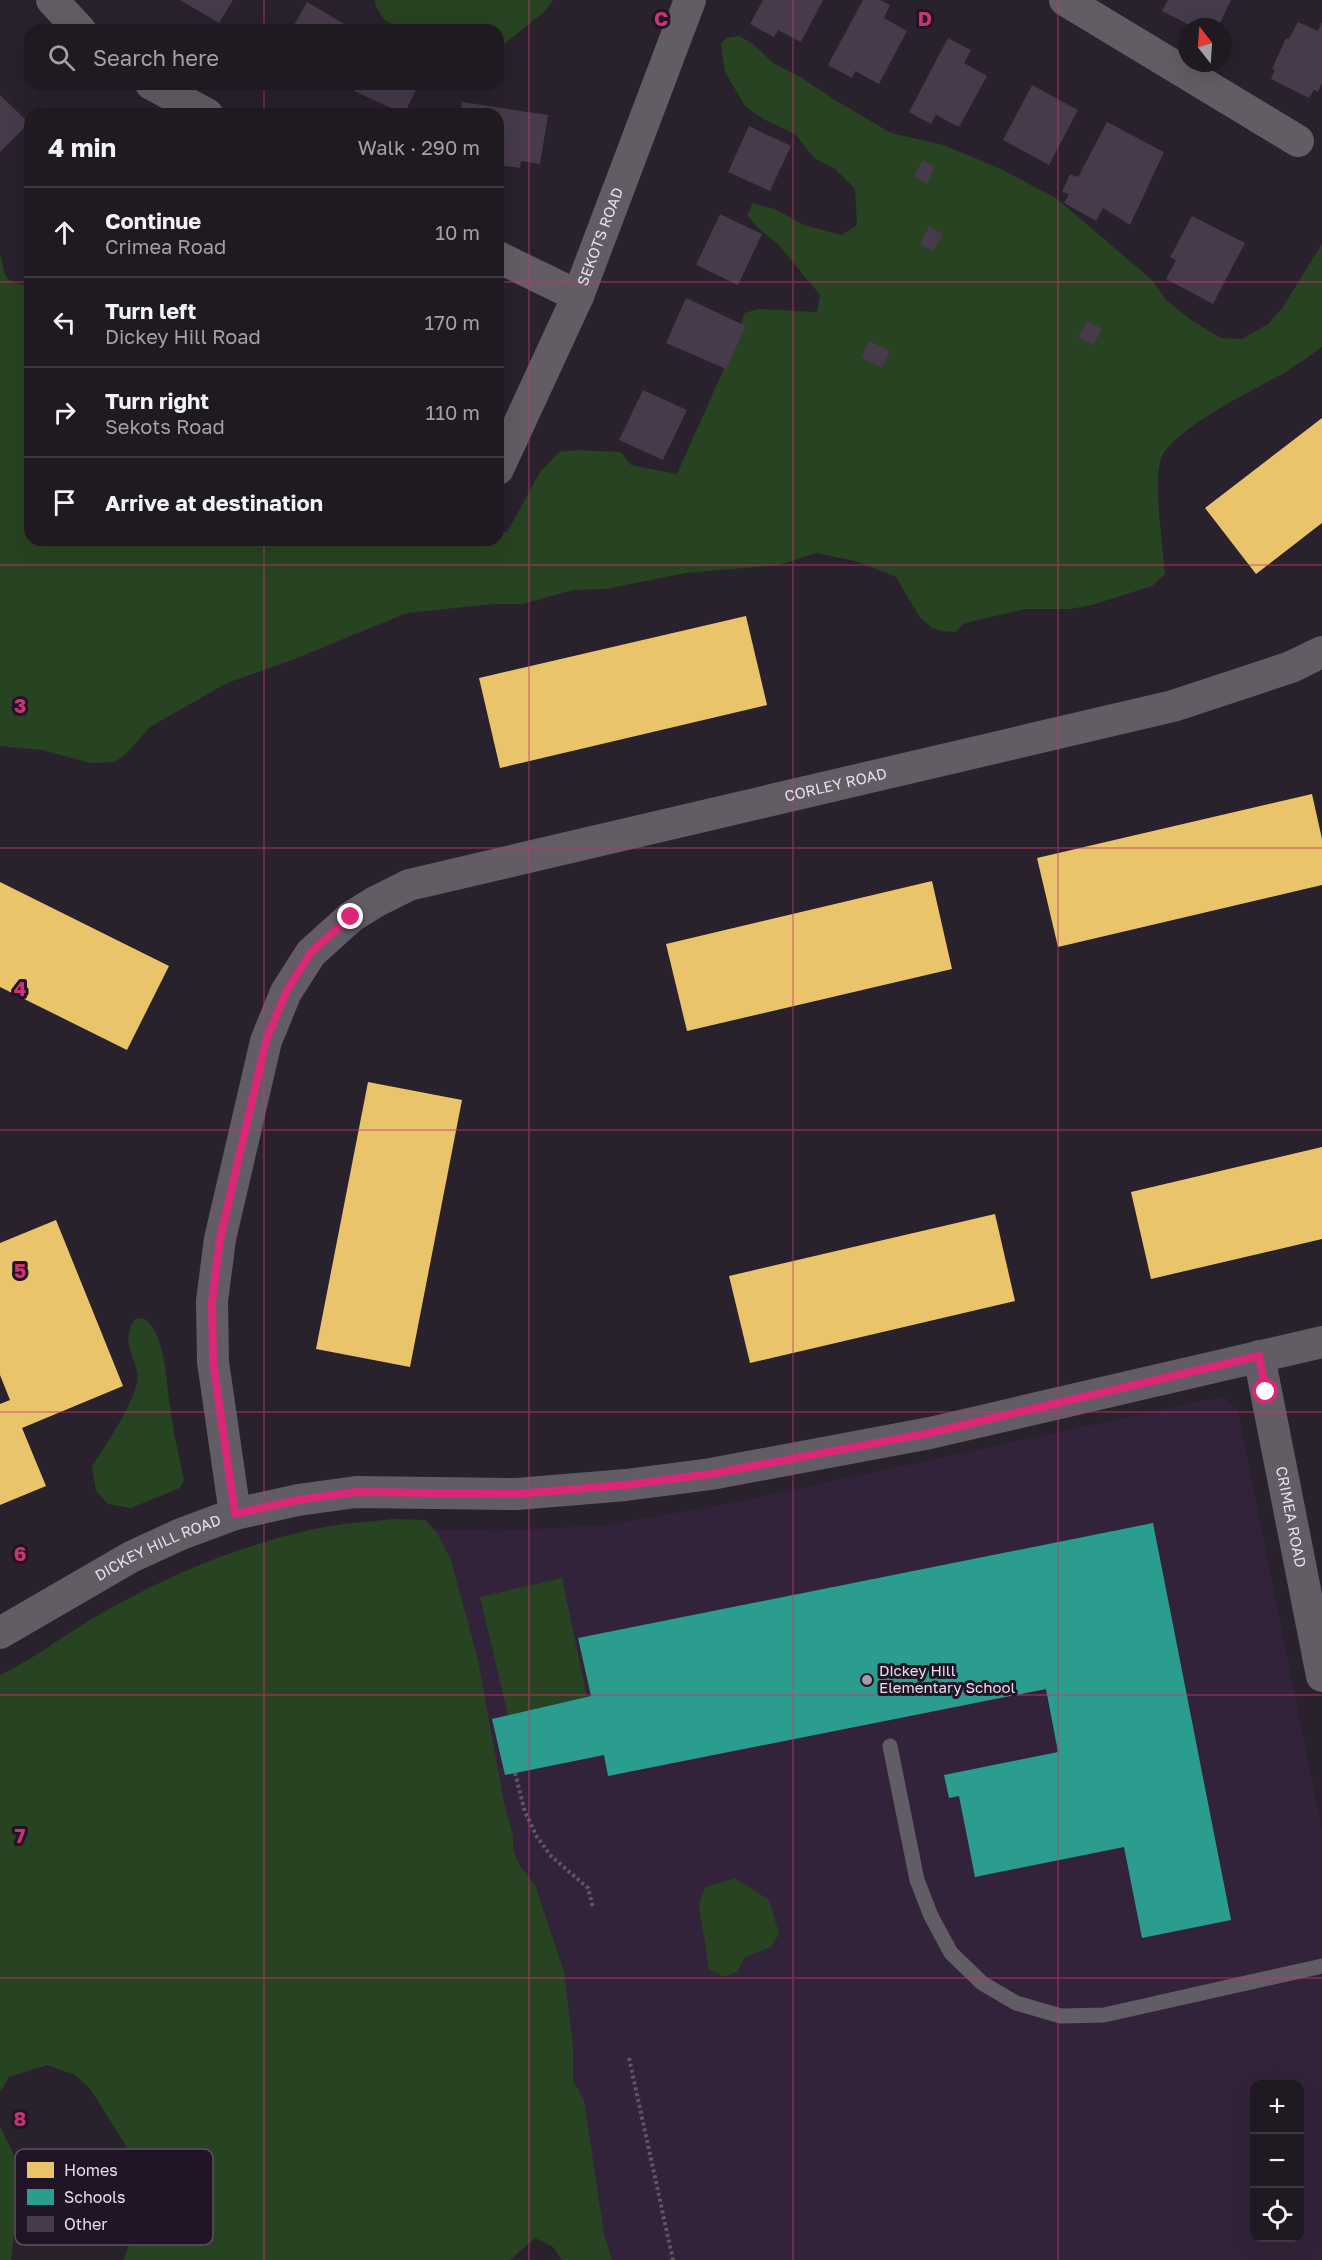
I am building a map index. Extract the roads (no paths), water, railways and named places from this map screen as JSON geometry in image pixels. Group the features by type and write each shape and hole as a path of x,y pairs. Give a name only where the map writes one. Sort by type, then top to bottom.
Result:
{"street":[{"path":"52,0 74,24"},
{"name":"SEKOTS ROAD","path":"504,456 579,296 690,0"},
{"path":"1065,0 1298,141"},
{"path":"162,90 196,108"},
{"path":"504,260 579,296"},
{"name":"CORLEY ROAD","path":"235,1514 213,1362 212,1302 220,1239 266,1041 286,992 311,952 351,917 409,885 1173,706 1291,667 1322,652"},
{"name":"DICKEY HILL ROAD","path":"0,1633 131,1557 181,1534 235,1514 298,1500 356,1492 517,1494 626,1485 711,1474 930,1433 1322,1342"},
{"name":"CRIMEA ROAD","path":"1259,1356 1322,1676"}],"lane":[{"path":"890,1746 917,1880 931,1916 951,1953 982,1983 1016,2004 1061,2016 1104,2015 1322,1966"}],"place":[{"name":"Dickey Hill Elementary School","path":"867,1680"}]}
